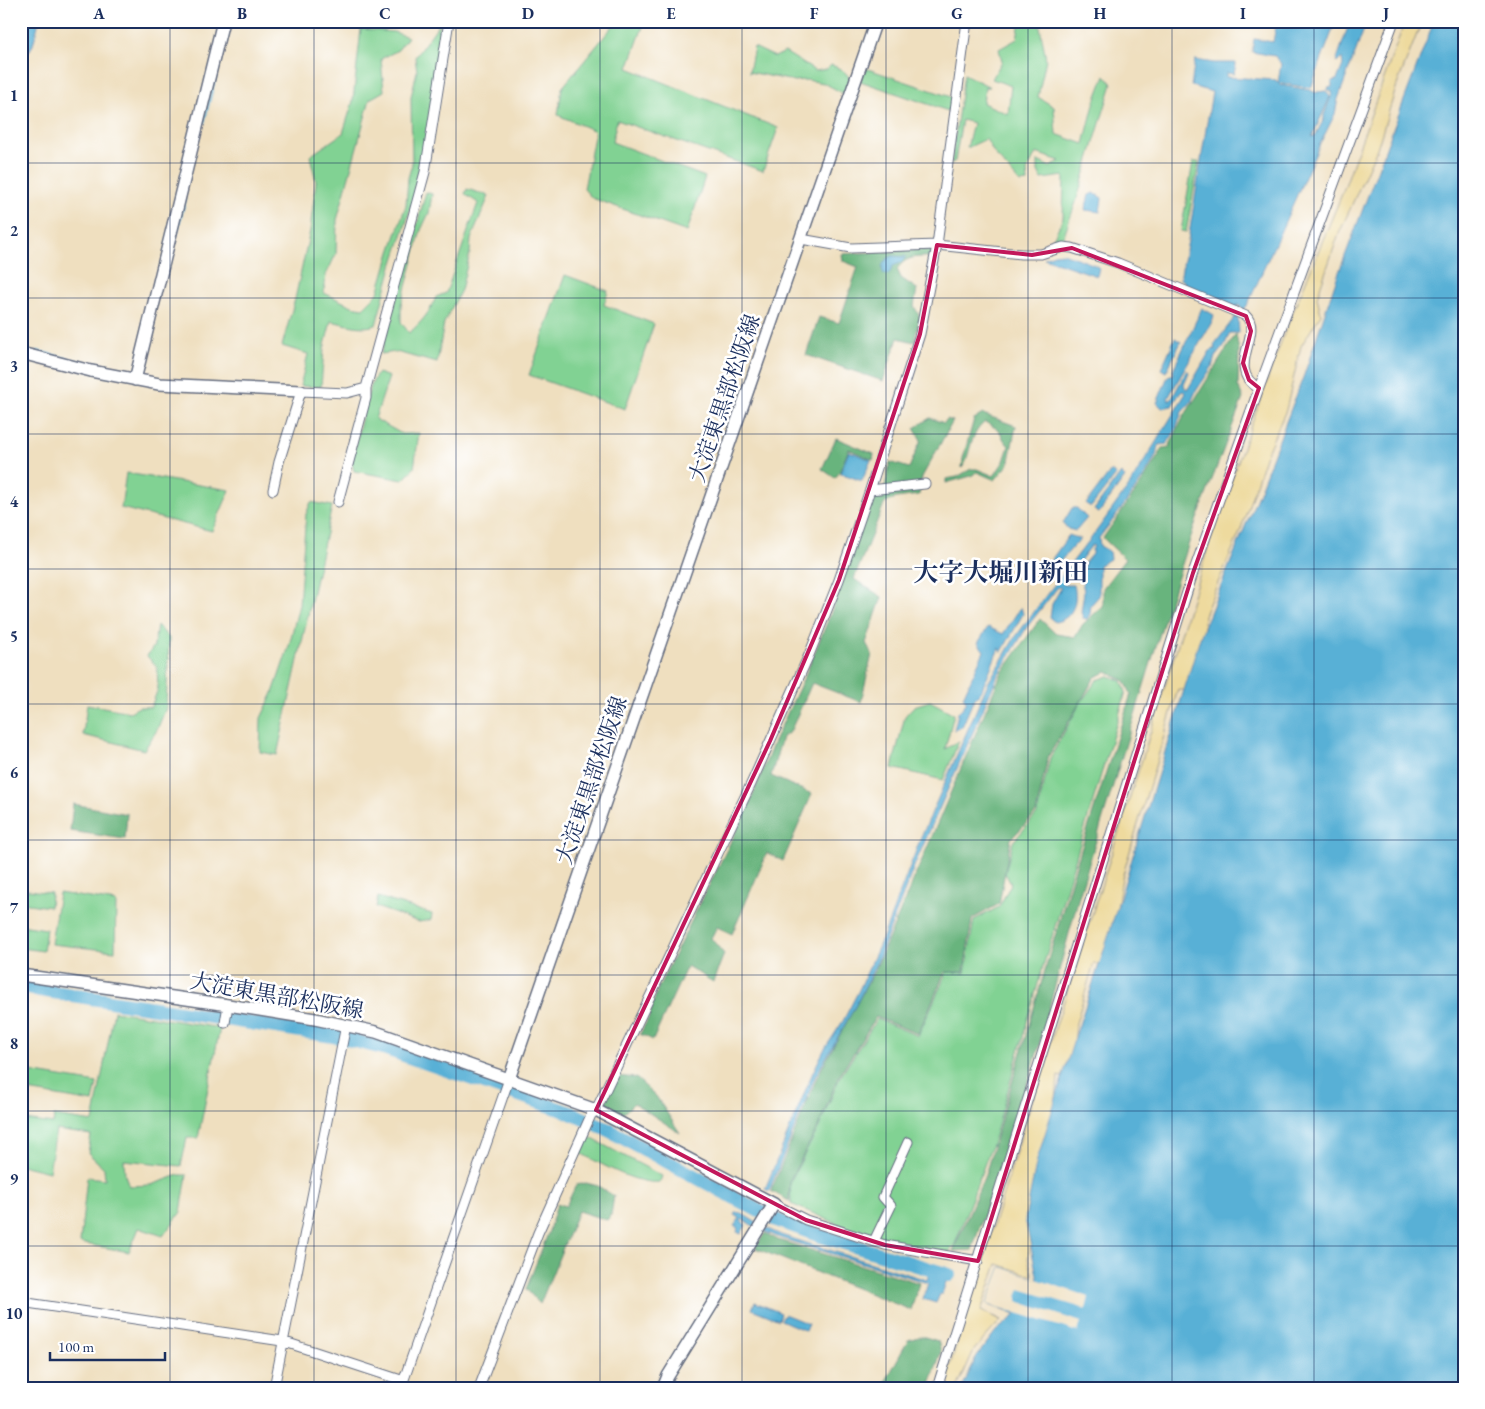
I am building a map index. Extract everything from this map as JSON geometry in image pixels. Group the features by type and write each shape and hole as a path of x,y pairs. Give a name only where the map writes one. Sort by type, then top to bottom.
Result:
{"main road":[{"path":"134,380 223,21"},
{"name":"大淀東黒部松阪線","path":"21,975 376,1032 508,1082 876,21"},
{"path":"21,353 134,380 159,384 301,391"},
{"path":"508,1082 594,1112 773,1206 668,1376 663,1388"}],"street":[{"path":"338,502 366,398 366,388 425,172 449,21"},
{"path":"479,1388 538,1233 587,1124 751,784 810,655 839,580 920,334 937,245 967,21"},
{"path":"937,1388 1193,573 1258,388 1394,21"},
{"path":"801,239 851,248 937,245 1032,254 1041,254 1063,247 1072,248 1118,263 1246,316 1251,324 1251,331 1244,363 1249,380 1258,388"},
{"path":"273,490 301,391 347,392 366,388"},
{"path":"870,490 925,484"},
{"path":"225,1024 228,1008"},
{"path":"274,1388 345,1028"},
{"path":"21,1302 282,1341 402,1384 508,1082"},
{"path":"874,1241 891,1206 883,1197 908,1142"},
{"path":"773,1206 806,1220 894,1247 978,1262"}],"highlighted area":[{"path":"937,245 1032,255 1072,248 1246,316 1251,331 1243,363 1249,380 1259,388 1193,573 978,1261 885,1245 806,1220 596,1110 770,741 839,580 920,334"}],"green space":[{"path":"617,21 645,21 628,68 778,128 763,171 617,120 612,142 705,177 687,232 592,198 584,189 595,131 558,115 562,88"},
{"path":"1020,21 1039,21 1046,59 1038,97 1054,107 1056,134 1084,144 1094,104 1105,75 1112,84 1076,202 1061,243 1052,241 1063,218 1064,176 1042,179 1038,171 1038,161 1050,167 1060,161 1036,153 1027,171 1028,182 1020,183 994,153 986,139 967,148 973,123 962,120 955,161 951,164 964,74 990,87 985,87 983,103 1008,114 1011,86 992,79 1002,61 999,49 1017,39"},
{"path":"439,24 443,41 422,174 392,266 376,325 359,327 331,321 324,349 321,387 300,386 308,354 282,346 295,299 310,231 316,181 310,156 343,133 353,101 361,29 394,32 408,37 398,50 381,59 384,91 370,99 337,220 336,254 326,275 324,293 352,306 363,308 378,293 406,205 408,178 412,164 411,97 417,71 415,57"},
{"path":"754,47 775,57 785,52 815,71 827,69 831,65 840,69 846,73 849,79 850,84 846,95 824,83 806,80 794,81 749,72"},
{"path":"865,68 954,98 951,112 860,81"},
{"path":"1193,162 1199,162 1186,232 1181,231"},
{"path":"467,189 489,196 471,239 470,253 461,290 444,323 437,363 396,352 381,354 426,192 432,194 429,213 421,230 401,305 401,322 409,333 425,317 436,297 446,293 478,203 465,194"},
{"path":"932,249 931,257 908,259 897,269 901,278 917,289 914,306 920,317 914,342 898,338 883,381 806,355 819,317 839,323 858,267 843,261 842,254"},
{"path":"565,275 608,291 604,305 654,324 625,409 529,375"},
{"path":"1236,334 1239,351 1238,386 1243,398 1194,527 1161,630 1079,896 1036,1057 972,1250 953,1251 985,1175 1072,878 1131,694 1125,681 1107,672 1095,677 1048,757 1036,813 1011,839 999,904 972,919 964,972 945,972 918,1034 876,1017 838,1078 818,1127 790,1180 789,1201 771,1191 817,1077 876,968 1001,674 1040,619 1056,634 1075,637 1083,624 1103,606 1103,588 1125,559 1103,538 1141,484 1163,448 1169,447 1183,418"},
{"path":"378,373 389,377 375,419 402,434 419,433 414,468 403,480 354,471 352,463 366,402"},
{"path":"983,414 1016,426 1008,465 995,480 977,472 971,476 946,483 946,479 957,477 971,469 977,469 994,476 1004,461 1009,446 999,430 985,422 973,439 962,468 974,419"},
{"path":"930,418 944,423 947,419 953,421 922,477 919,495 896,498 884,504 854,579 882,597 866,643 872,654 861,702 812,683 790,732 782,737 771,776 812,794 783,861 767,853 732,934 717,927 711,938 724,954 713,982 687,966 653,1040 640,1034 649,1017 658,988 749,805 773,744 807,671 831,613 872,494 884,491 890,462 909,468 921,440 914,428"},
{"path":"836,438 874,454 873,460 849,449 835,478 822,469"},
{"path":"126,473 230,490 212,531 121,508"},
{"path":"311,502 332,506 277,755 260,752 261,718 273,693 289,646 299,605 306,514"},
{"path":"157,625 169,638 166,708 157,730 144,750 83,735 87,704 130,712 139,707 151,707 158,689 157,667 147,656 154,646"},
{"path":"1109,676 1122,681 1126,692 1041,973 995,1136 955,1244 949,1252 871,1238 791,1204 790,1182 819,1127 839,1079 877,1019 918,1036 947,972 965,973 974,920 999,907 1011,884 1005,873 1013,842 1037,814 1050,758 1081,702 1097,680"},
{"path":"930,701 954,714 945,749 959,741 943,780 892,768 905,716 914,706"},
{"path":"73,804 127,814 125,839 70,831"},
{"path":"21,889 51,893 50,907 21,903"},
{"path":"59,893 116,902 115,951 51,944"},
{"path":"378,897 432,914 431,920 419,922 376,907"},
{"path":"21,925 46,929 43,951 21,948"},
{"path":"114,1011 220,1028 198,1138 187,1138 181,1166 124,1160 125,1175 129,1186 151,1185 179,1175 187,1175 181,1212 163,1236 139,1228 129,1252 80,1243 87,1177 105,1179 104,1168 88,1153 91,1135 56,1130 49,1172 21,1165 21,1139 25,1120 53,1124 54,1116 93,1122"},
{"path":"30,1072 97,1083 93,1102 28,1091"},
{"path":"617,1076 636,1078 656,1096 680,1133 634,1103 623,1114 605,1103"},
{"path":"587,1136 662,1176 660,1182 630,1177 580,1153"},
{"path":"586,1183 598,1186 614,1196 611,1215 607,1220 578,1211 540,1304 526,1289 549,1231 557,1204 566,1206 576,1185"},
{"path":"765,1233 778,1240 919,1283 911,1310 755,1248"},
{"path":"919,1337 938,1341 941,1352 929,1388 882,1388 908,1340"}],"sand":[{"path":"1405,21 1422,21 1397,85 1378,146 1338,236 1317,297 1321,314 1301,346 1286,410 1265,457 1240,532 1204,615 1203,695 1178,689 1122,878 1107,967 1094,963 1076,1023 1071,1079 1058,1076 1053,1135 1044,1169 1028,1259 1033,1276 997,1264 981,1311 1001,1320 974,1350 957,1388 943,1388 1040,1075 1140,766 1215,525 1284,334 1342,194"}],"water":[{"path":"21,21 39,21 33,45 21,64"},
{"path":"1277,21 1336,21 1311,88 1278,83 1281,64 1275,56 1252,52 1254,39 1273,42"},
{"path":"1350,21 1367,21 1338,99 1335,114 1247,306 1242,310 1238,303 1237,309 1187,289 1184,281 1180,279 1212,92 1191,86 1195,60 1214,63 1236,63 1234,74 1226,73 1226,77 1276,80 1280,85 1310,90 1316,93 1326,91 1330,97 1312,137 1315,136 1324,119 1332,94 1332,91 1328,91 1328,88 1332,87 1332,81 1337,80 1343,65 1342,58 1336,62"},
{"path":"1434,21 1464,21 1464,1388 962,1388 977,1356 996,1331 1016,1315 987,1304 1001,1267 1038,1280 1025,1219 1037,1160 1201,635 1304,375 1336,280"},
{"path":"1094,193 1102,198 1100,212 1085,210 1089,195"},
{"path":"1063,253 1095,265 1099,268 1097,276 1044,258"},
{"path":"893,256 906,257 900,263 893,266 889,274 884,274 882,268 884,263"},
{"path":"1202,308 1214,315 1213,320 1168,398 1169,400 1171,400 1187,370 1189,372 1184,384 1185,388 1188,389 1210,351 1215,349 1214,345 1235,317 1238,318 1239,333 1230,333 1191,402 1182,412 1175,431 1167,444 1159,445 1157,453 1143,478 1099,538 1100,546 1109,551 1110,559 1099,565 1099,596 1091,605 1090,614 1087,619 1083,618 1081,612 1084,592 1081,574 1085,562 1092,554 1094,546 1092,545 1063,583 1064,585 1074,585 1075,598 1073,609 1061,620 1055,622 1050,618 1052,604 1061,588 1058,587 1027,627 998,675 915,864 878,960 856,1005 815,1077 769,1191 765,1189 813,1072 824,1050 843,1021 883,937 920,840 988,683 1014,639 1129,486 1186,393 1183,391 1180,393 1172,406 1162,408 1157,403 1168,376 1174,374 1173,370"},
{"path":"1175,338 1181,342 1166,372 1161,369"},
{"path":"849,451 871,460 862,481 840,473"},
{"path":"1111,471 1116,475 1091,507 1086,504"},
{"path":"1121,473 1125,477 1099,513 1094,510"},
{"path":"1072,508 1077,508 1087,518 1076,531 1068,529 1063,523"},
{"path":"1069,535 1080,539 1048,575 1044,570"},
{"path":"1021,607 1023,614 1001,653 999,648 982,689 973,701 962,727 954,730 958,713 967,702 963,697 984,651 978,643 988,627 1003,634"},
{"path":"736,1212 757,1223 755,1227 742,1219 741,1221 746,1225 741,1234 737,1232 738,1228 734,1226 740,1218 734,1215"},
{"path":"766,1228 781,1235 927,1280 931,1266 949,1273 942,1294 940,1294 936,1303 923,1299 928,1283 780,1238 764,1231"},
{"path":"755,1302 781,1313 779,1320 752,1309"},
{"path":"784,1314 809,1324 806,1331 781,1320"}],"pier":[{"path":"1001,1267 1089,1297 1086,1309 1020,1289 1017,1297 1017,1301 1081,1322 1078,1332 987,1304"}],"waterway":[{"path":"204,122 229,21"},
{"path":"174,243 185,200"},
{"path":"37,351 100,367"},
{"path":"21,987 339,1037 383,1048 568,1112 603,1127 776,1220 815,1234 949,1275"}],"district":[{"name":"大字大堀川新田","path":"1001,572"}]}
